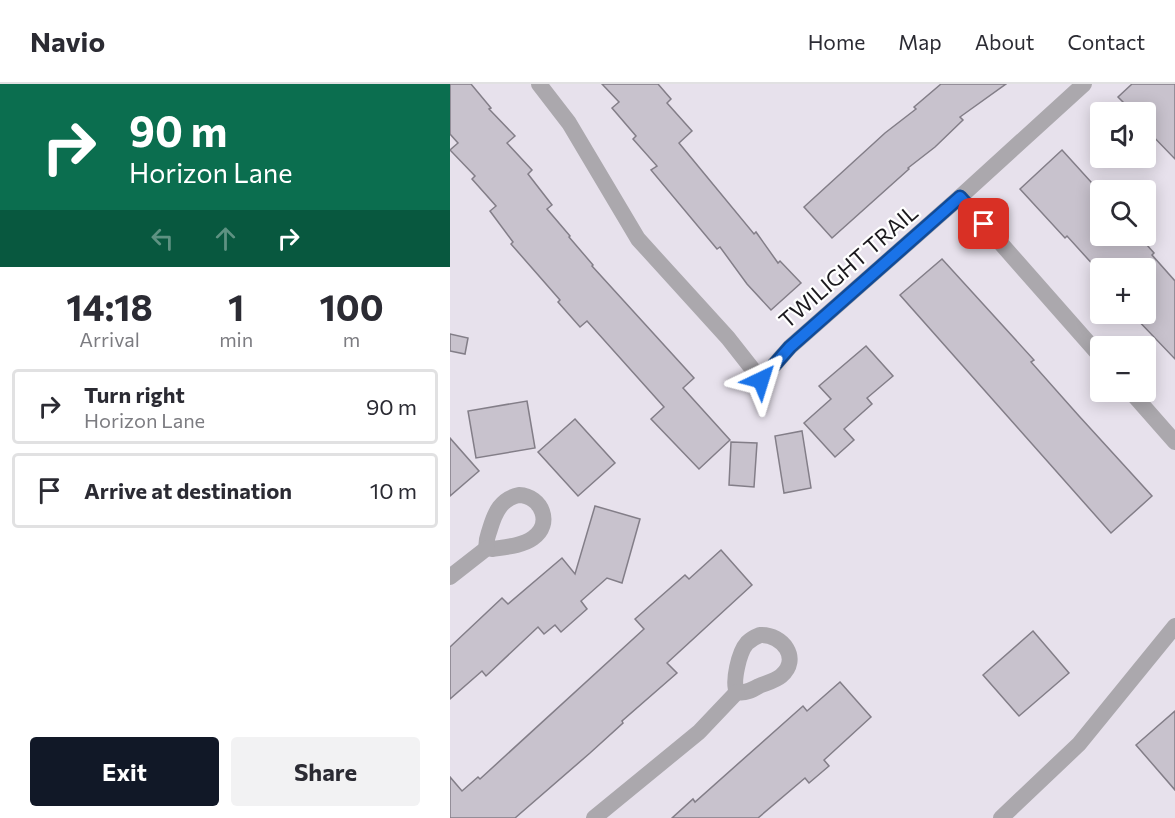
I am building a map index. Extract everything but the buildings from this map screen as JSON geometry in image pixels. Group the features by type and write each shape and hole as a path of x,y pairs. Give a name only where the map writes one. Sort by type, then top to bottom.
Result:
{"street":[{"name":"TWILIGHT TRAIL","path":"539,84 569,123 638,239 728,338 761,380 790,347 1084,84"},
{"path":"960,197 1090,345"},
{"path":"1140,402 1175,442"},
{"path":"450,577 487,548"},
{"path":"1001,818 1079,744 1175,626"},
{"path":"594,818 699,732 737,692"}],"route":[{"path":"761,380 790,347 960,197 984,224"}]}
